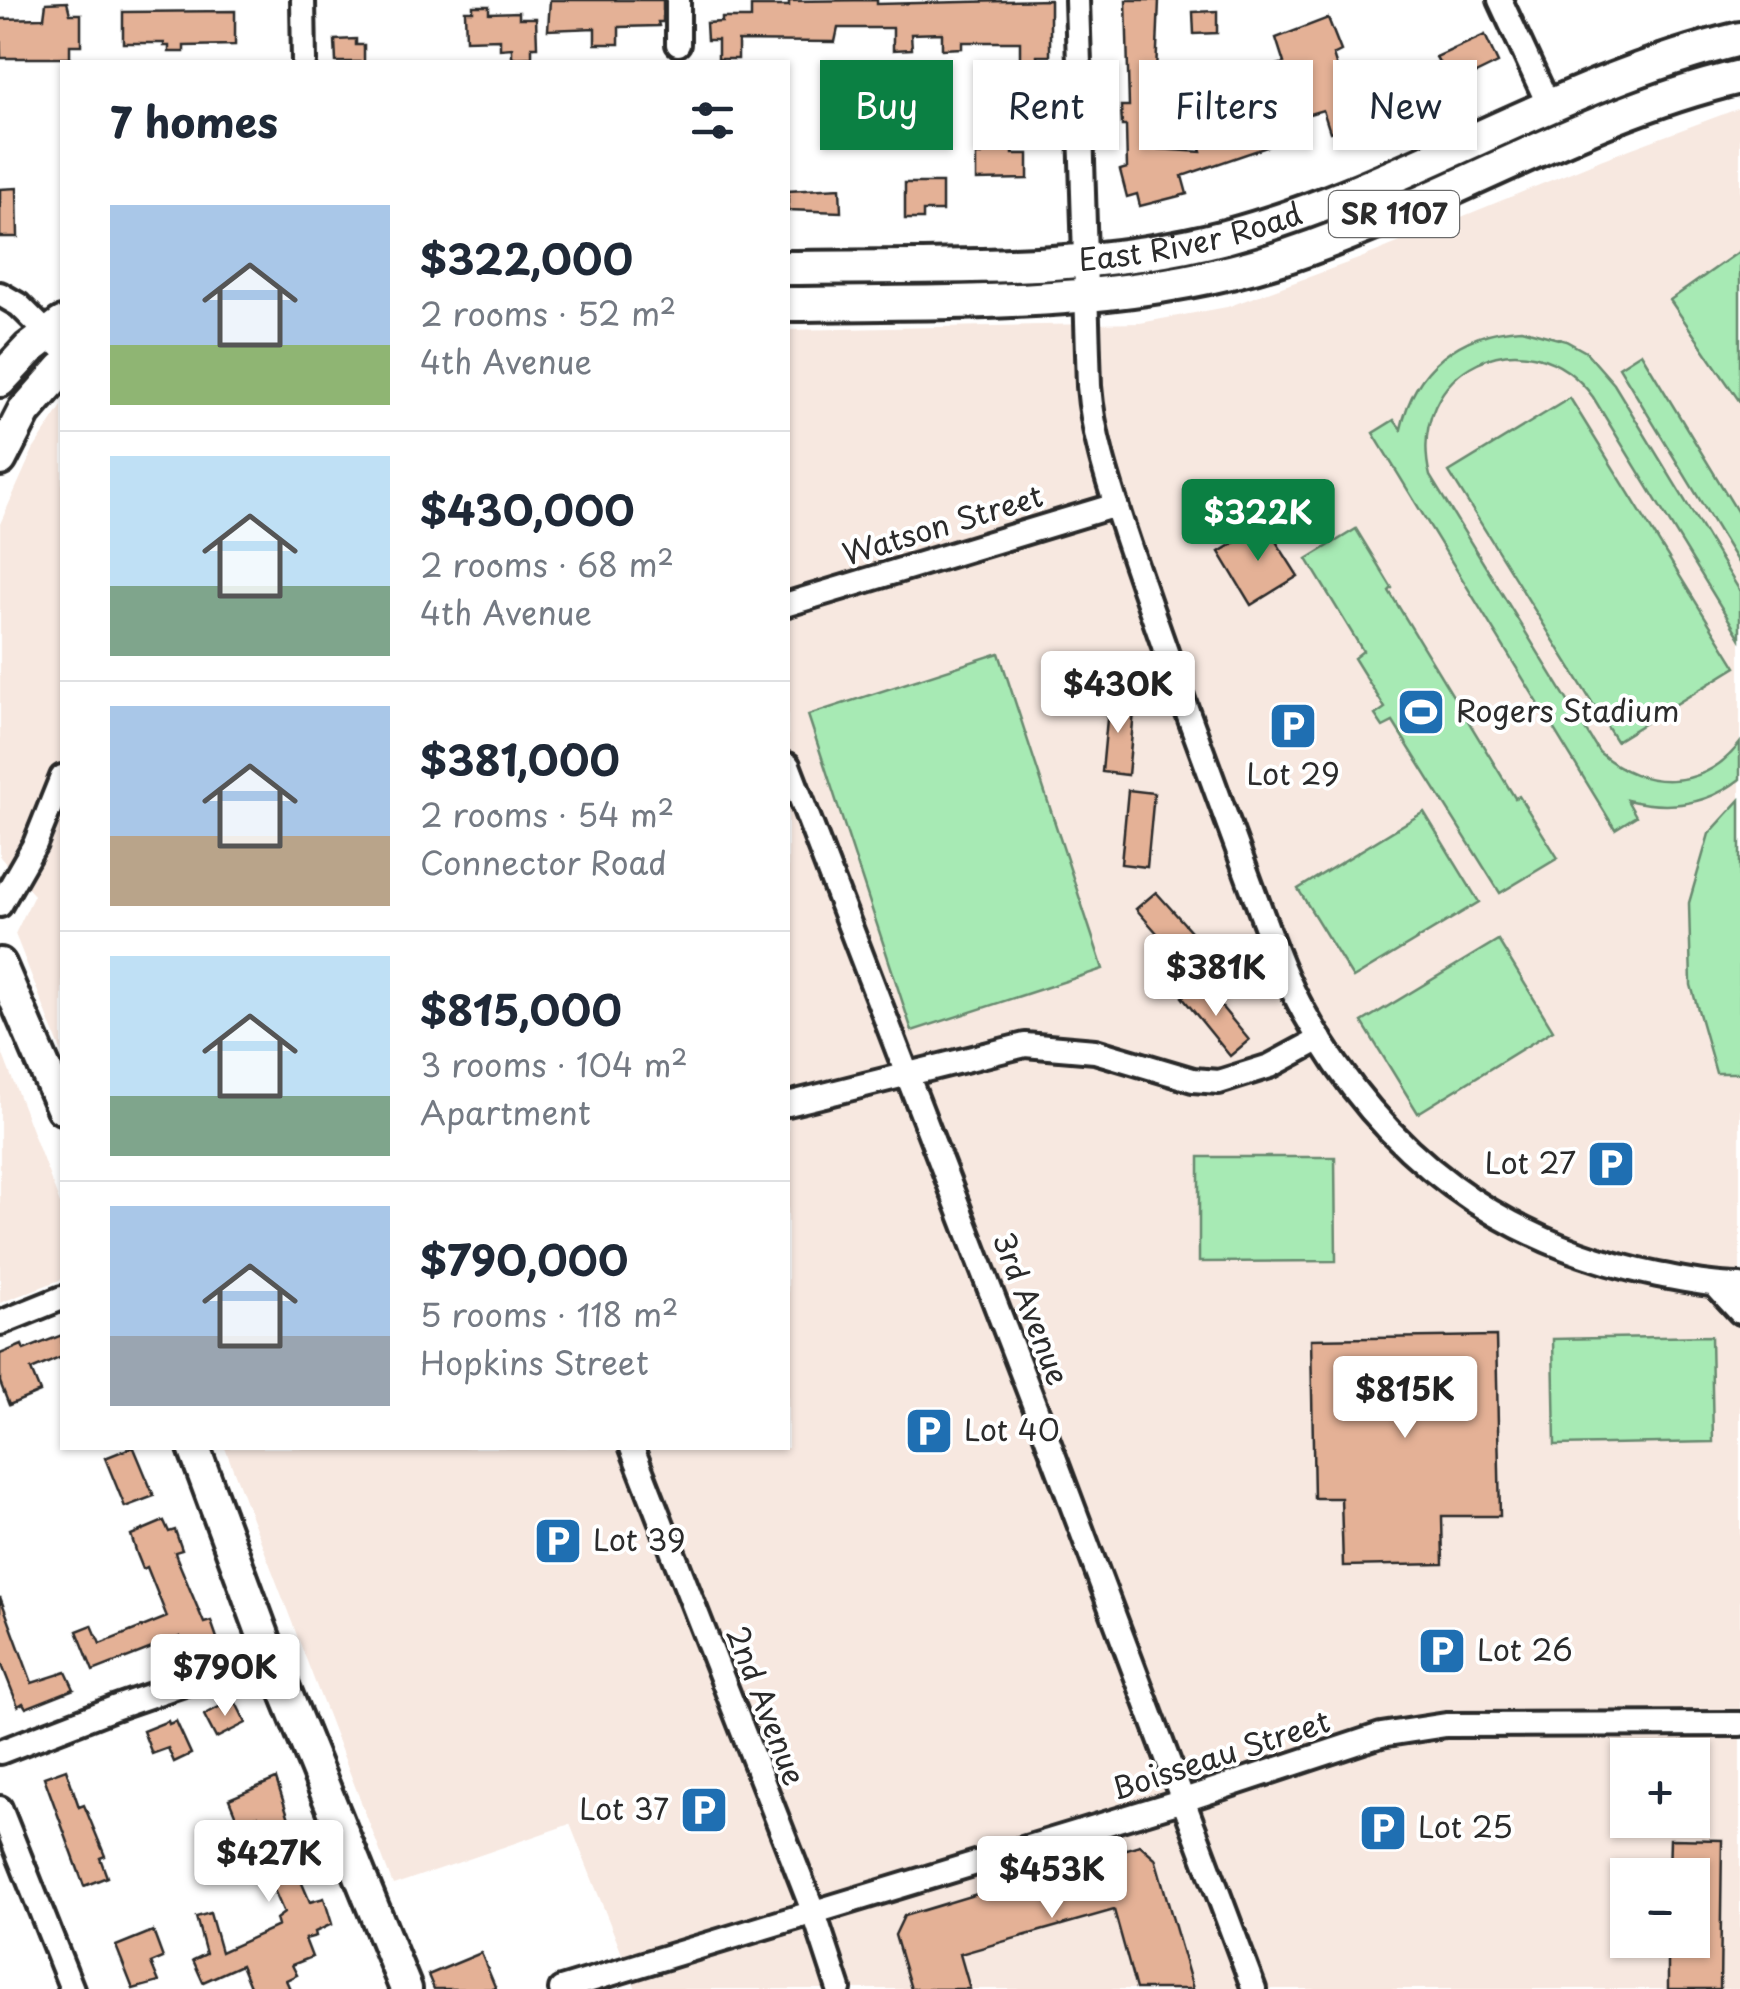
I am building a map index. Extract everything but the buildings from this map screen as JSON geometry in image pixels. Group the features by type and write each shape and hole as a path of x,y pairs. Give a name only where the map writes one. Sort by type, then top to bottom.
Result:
{"main road":[{"name":"East River Road","path":"790,268 1086,260 1204,242 1326,203 1656,64 1740,38"},
{"name":"East River Road","path":"790,304 1011,300 1184,284 1288,256 1623,116 1740,77"},
{"path":"0,380 58,335"},
{"path":"0,459 24,412 60,370"},
{"path":"0,964 60,1103"},
{"path":"195,1450 270,1654 406,1989"}],"street":[{"path":"303,0 304,60"},
{"path":"678,0 678,44"},
{"path":"1078,0 1091,414 1154,620 1296,996 1320,1039 1364,1099 1400,1139 1437,1175 1497,1216 1586,1258 1716,1286 1740,1286"},
{"path":"1500,0 1550,108"},
{"path":"0,294 58,335"},
{"name":"Watson Street","path":"790,603 1116,505"},
{"name":"3rd Avenue","path":"790,770 1254,1989"},
{"path":"0,905 29,856 60,782"},
{"path":"790,1103 996,1050 1047,1045 1095,1051 1193,1080 1220,1082 1270,1066 1320,1039"},
{"path":"1716,1286 1740,1312"},
{"path":"0,1322 60,1299"},
{"name":"2nd Avenue","path":"633,1450 814,1913 838,1989"},
{"path":"0,1752 270,1654"},
{"name":"Boisseau Street","path":"562,1989 1184,1800 1381,1735 1446,1725 1740,1724"},
{"path":"0,1808 72,1989"}],"shaded area":[{"path":"1740,108 1740,1989 636,1989 570,1824 393,1885 226,1450 790,1450 790,330 1140,323 1227,307"},
{"path":"60,409 60,1048 15,934 34,895 0,857 0,524 33,450"},
{"path":"0,1047 60,1204 60,1280 0,1303"}],"green space":[{"path":"1740,251 1740,402 1670,300"},
{"path":"1521,329 1566,341 1586,352 1614,384 1740,591 1740,638 1593,397 1566,370 1536,357 1506,355 1477,363 1453,381 1435,406 1427,438 1430,476 1599,752 1634,774 1672,780 1709,770 1740,743 1740,779 1727,788 1700,800 1672,805 1627,800 1636,816 1615,829 1373,433 1394,420 1401,429 1417,388 1443,357 1478,337"},
{"path":"1641,353 1740,516 1740,566 1619,367"},
{"path":"1570,398 1736,667 1616,741 1449,472"},
{"name":"Rogers Stadium","path":"1356,529 1392,588 1389,591 1515,798 1519,796 1558,858 1500,893 1393,722 1383,727 1375,715 1385,708 1354,658 1363,651 1307,559"},
{"path":"999,653 1103,969 912,1031 808,715"},
{"path":"1740,800 1740,1073 1716,1073 1691,985 1689,903 1709,834"},
{"path":"1424,812 1479,902 1353,978 1298,889"},
{"path":"1498,940 1553,1030 1418,1113 1362,1022"},
{"path":"1199,1157 1335,1157 1336,1261 1199,1262"},
{"path":"1711,1336 1713,1442 1555,1445 1553,1339"}],"place":[{"name":"Rogers Stadium","path":"1421,712"},
{"name":"Lot 29","path":"1293,726"},
{"name":"Lot 27","path":"1611,1164"},
{"name":"Lot 40","path":"929,1431"},
{"name":"Lot 39","path":"558,1541"},
{"name":"Lot 26","path":"1442,1651"},
{"name":"Lot 37","path":"704,1810"},
{"name":"Lot 25","path":"1383,1828"}]}
